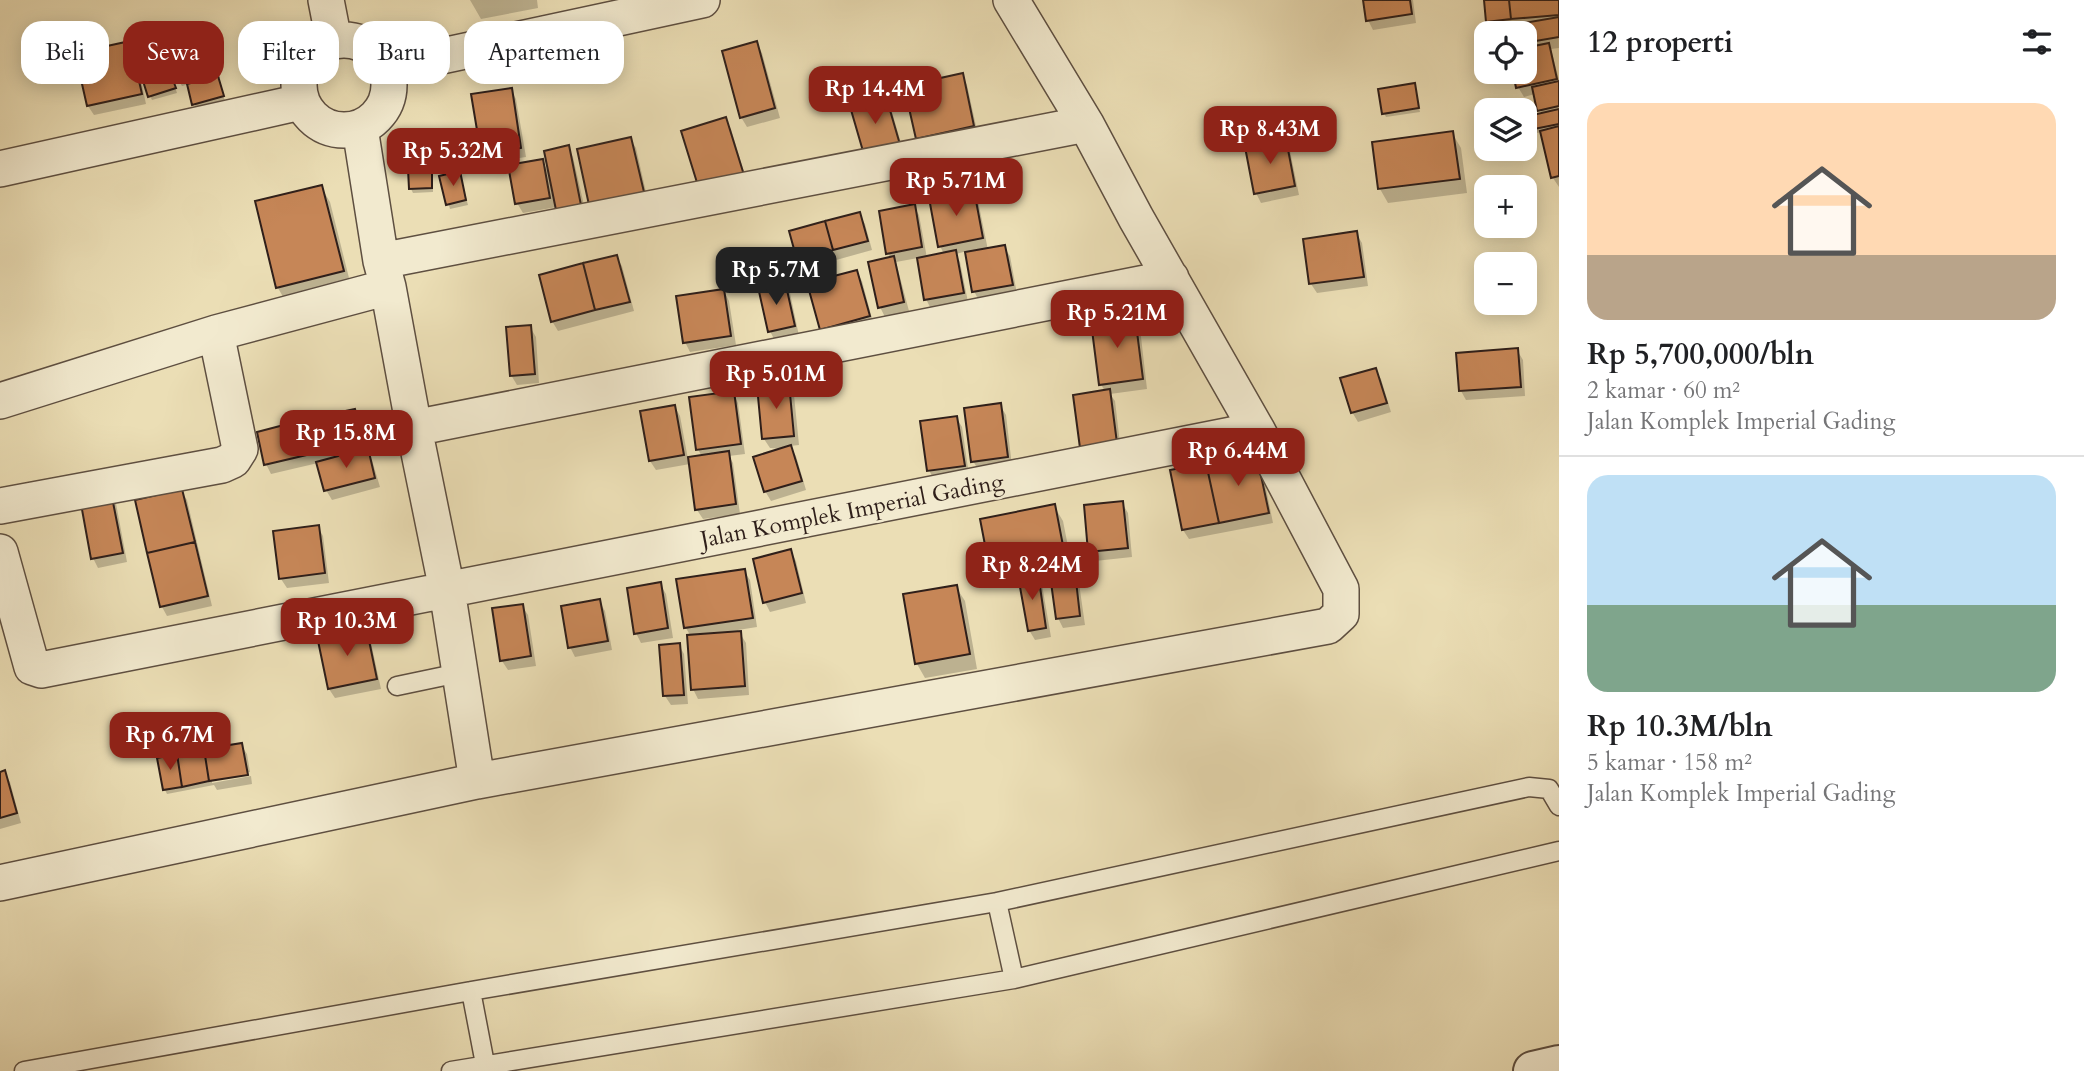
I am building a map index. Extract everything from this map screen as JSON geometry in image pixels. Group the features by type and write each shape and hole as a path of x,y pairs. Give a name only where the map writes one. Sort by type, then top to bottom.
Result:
{"street":[{"path":"326,0 330,21"},
{"path":"450,54 702,0"},
{"path":"0,883 477,781 1328,626 1341,614 1341,589 1257,430 1086,124 1011,0"},
{"path":"300,84 301,102 311,117 325,127 343,131 360,128 380,114 390,92 389,84"},
{"path":"0,169 301,102"},
{"path":"0,401 216,333 385,274 1086,124"},
{"path":"360,128 385,274 447,590 477,781"},
{"path":"414,428 1171,278"},
{"path":"0,506 233,460 240,449 216,333"},
{"name":"Jalan Komplek Imperial Gading","path":"0,552 32,667 41,670 1257,430"},
{"path":"1533,1071 1559,1065"}],"lane":[{"path":"397,687 459,673"},
{"path":"24,1071 471,991 998,902 1529,787 1549,789 1559,806"},
{"path":"451,1071 1014,979 1559,852"},
{"path":"998,902 1014,979"},
{"path":"471,991 485,1064"}],"building":[{"path":"1363,0 1410,0 1412,14 1366,21"},
{"path":"1484,0 1509,0 1511,19 1486,21"},
{"path":"1509,0 1559,0 1559,15 1511,19"},
{"path":"1559,17 1559,37 1537,41 1535,21"},
{"path":"757,41 775,108 740,118 722,51"},
{"path":"123,43 123,84 140,84 142,94 87,106 82,84 109,84 109,46"},
{"path":"1549,43 1557,79 1537,83 1537,45"},
{"path":"963,73 974,126 916,139 904,86"},
{"path":"1559,81 1559,106 1537,111 1537,98 1534,98 1532,87"},
{"path":"1415,83 1419,108 1382,114 1378,89"},
{"path":"144,84 174,84 176,88 148,97"},
{"path":"187,84 220,84 224,96 192,105"},
{"path":"1515,84 1534,84 1516,88"},
{"path":"512,88 521,148 481,154 471,94"},
{"path":"885,93 901,148 865,158 849,103"},
{"path":"1559,109 1559,124 1537,128 1537,114"},
{"path":"726,117 744,175 699,189 681,131"},
{"path":"1559,126 1559,176 1551,178 1540,131"},
{"path":"1453,131 1460,179 1378,189 1372,142"},
{"path":"631,137 644,192 589,205 577,149"},
{"path":"1286,139 1295,186 1254,194 1245,147"},
{"path":"569,145 581,205 556,210 544,151"},
{"path":"543,159 550,198 515,204 508,165"},
{"path":"432,168 432,188 409,189 408,169"},
{"path":"460,171 466,200 446,205 439,176"},
{"path":"322,185 344,271 276,288 255,201"},
{"path":"974,190 983,238 938,247 929,198"},
{"path":"915,204 922,247 886,254 879,211"},
{"path":"860,212 868,241 833,250 825,221"},
{"path":"825,221 833,250 797,260 789,231"},
{"path":"1357,231 1364,277 1309,284 1303,239"},
{"path":"1005,245 1013,285 972,292 965,252"},
{"path":"956,250 964,293 924,300 917,258"},
{"path":"617,255 630,302 595,310 583,263"},
{"path":"894,256 904,302 878,308 868,262"},
{"path":"583,263 595,310 551,322 539,275"},
{"path":"857,270 870,316 820,330 807,283"},
{"path":"785,281 795,326 768,332 758,287"},
{"path":"724,289 731,336 683,343 676,296"},
{"path":"1135,316 1143,379 1099,385 1091,322"},
{"path":"531,325 535,374 510,376 506,327"},
{"path":"1518,348 1521,387 1459,391 1456,353"},
{"path":"1376,368 1387,403 1351,413 1340,378"},
{"path":"789,383 794,436 762,439 757,386"},
{"path":"1110,389 1117,443 1080,448 1073,395"},
{"path":"734,391 741,444 696,450 689,397"},
{"path":"1001,403 1008,457 971,462 964,408"},
{"path":"675,405 684,455 649,461 640,411"},
{"path":"355,409 363,442 311,454 303,420"},
{"path":"957,416 965,466 927,471 920,421"},
{"path":"303,420 311,454 264,465 257,432"},
{"path":"791,445 802,481 764,492 753,457"},
{"path":"368,448 375,478 324,491 316,462"},
{"path":"729,451 736,504 695,510 688,457"},
{"path":"1256,452 1269,513 1219,523 1206,463"},
{"path":"1206,463 1219,523 1182,530 1170,470"},
{"path":"110,487 123,553 91,559 79,493"},
{"path":"182,489 195,542 147,553 135,500"},
{"path":"1123,501 1128,548 1088,552 1084,505"},
{"path":"1055,504 1065,556 990,571 980,519"},
{"path":"319,525 325,573 279,579 273,531"},
{"path":"195,542 208,596 160,607 147,553"},
{"path":"791,549 802,593 763,603 753,559"},
{"path":"745,569 753,618 684,628 676,579"},
{"path":"1075,572 1080,616 1056,619 1050,575"},
{"path":"1038,573 1046,628 1028,631 1018,576"},
{"path":"661,582 668,628 634,634 627,588"},
{"path":"957,585 970,654 915,664 903,594"},
{"path":"600,599 608,641 568,648 561,606"},
{"path":"523,604 531,656 500,661 492,608"},
{"path":"366,626 377,679 328,689 317,636"},
{"path":"741,631 745,686 691,690 687,635"},
{"path":"680,643 684,695 663,696 659,645"},
{"path":"242,743 248,775 209,781 204,749"},
{"path":"204,749 209,781 182,787 177,754"},
{"path":"177,754 182,787 163,790 157,758"},
{"path":"5,770 17,813 0,818 0,772"}]}
